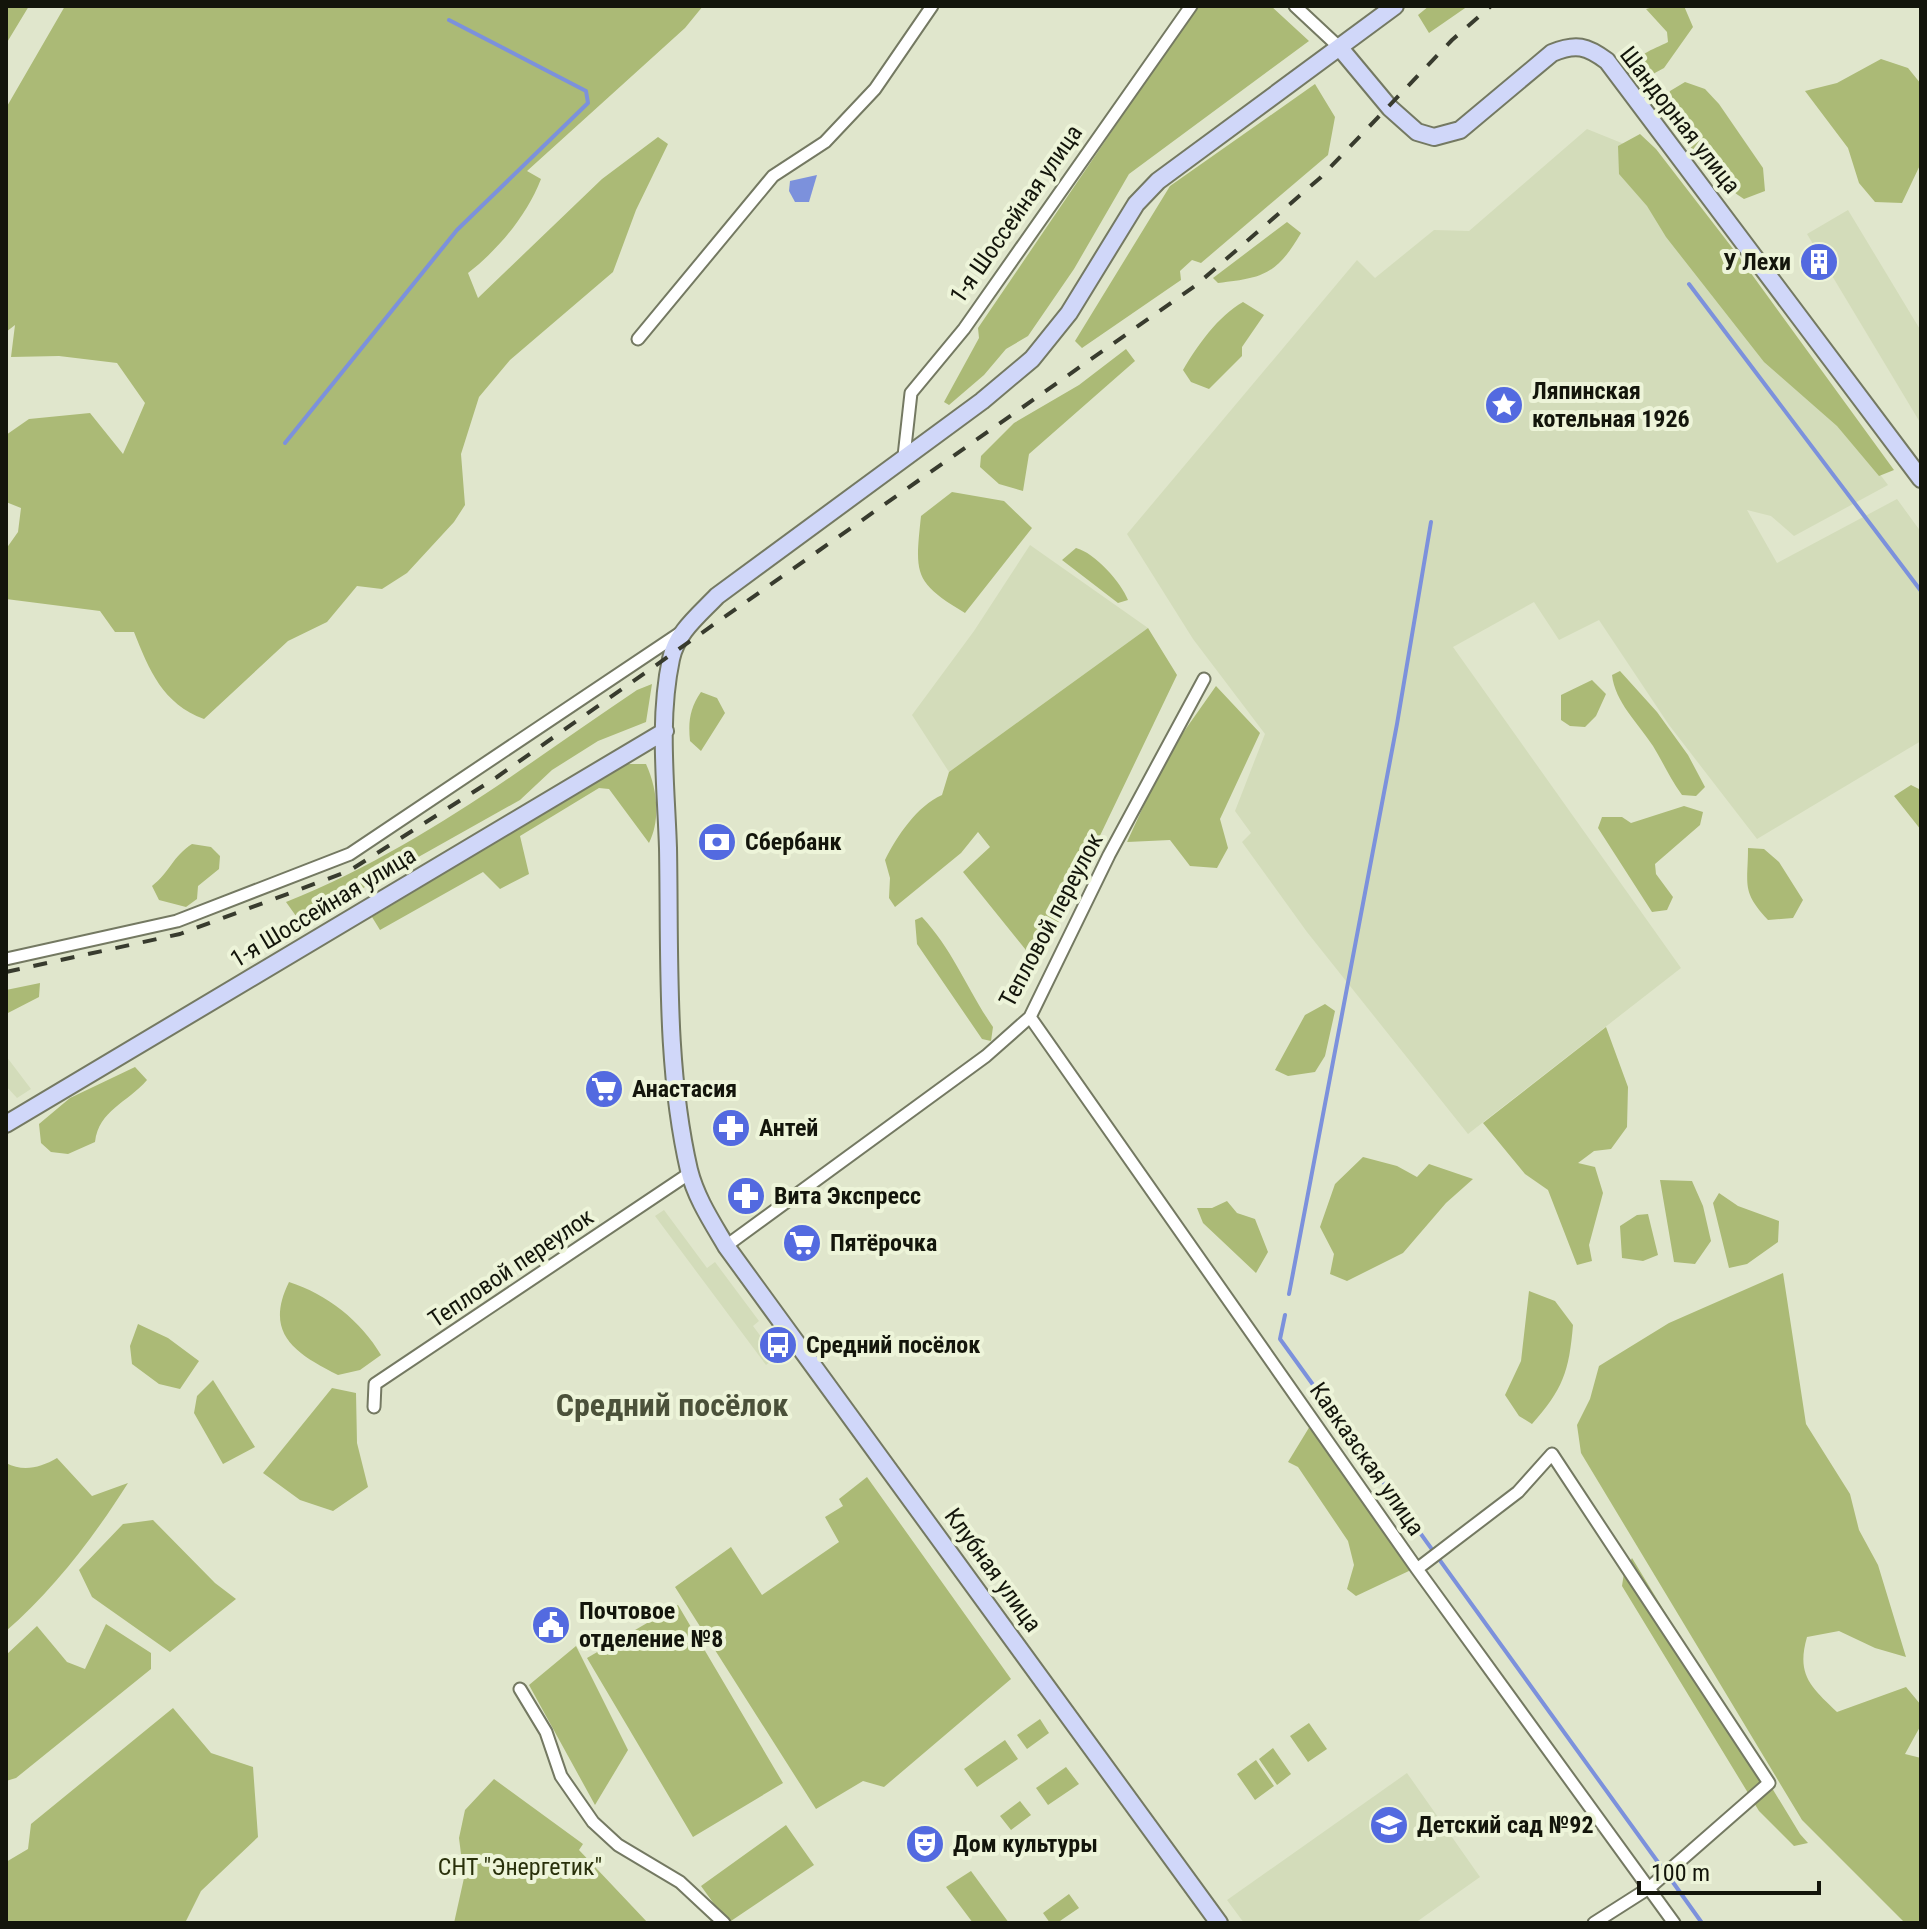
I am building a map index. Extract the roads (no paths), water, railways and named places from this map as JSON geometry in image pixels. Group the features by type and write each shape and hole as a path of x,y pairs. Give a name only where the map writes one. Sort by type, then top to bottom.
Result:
{"street":[{"path":"638,339 773,176 825,142 875,89 932,6"},
{"name":"1-я Шоссейная улица","path":"904,456 911,393 964,329 1191,6"},
{"path":"1295,6 1340,48"},
{"path":"6,959 177,921 350,854 684,631 717,596 982,401 1032,359 1069,313 1136,204 1158,181 1395,6"},
{"name":"Шандорная улица","path":"1340,48 1390,108 1417,132 1434,137 1460,130 1552,53 1570,46 1588,47 1607,61 1921,479"},
{"name":"Клубная улица","path":"684,631 671,657 665,731 672,1012 680,1112 690,1173 702,1206 726,1246 1219,1923"},
{"name":"Тепловой переулок","path":"726,1246 986,1056 1030,1017 1109,855 1204,679"},
{"name":"1-я Шоссейная улица","path":"6,1124 665,731"},
{"name":"Кавказская улица","path":"1030,1017 1674,1923"},
{"name":"Тепловой переулок","path":"374,1407 375,1384 690,1173"},
{"path":"1422,1565 1518,1492 1552,1454 1769,1783 1649,1888 1594,1923"},
{"path":"520,1689 546,1732 561,1776 593,1822 618,1845 680,1882 724,1923"}],"water":[{"path":"817,175 809,202 795,202 789,191 790,181"}],"waterway":[{"path":"285,443 457,230 588,103 586,91 449,20"},
{"path":"1689,284 1921,591"},
{"path":"1289,1294 1397,724 1431,522"},
{"path":"1285,1315 1280,1339 1660,1865"},
{"path":"1672,1881 1702,1923"}],"railway":[{"path":"6,972 180,934 349,871 497,777 1195,286 1320,178 1452,40 1491,6"}],"place":[{"name":"У Лехи","path":"1819,262"},
{"name":"Ляпинская котельная 1926","path":"1504,405"},
{"name":"Сбербанк","path":"717,842"},
{"name":"Анастасия","path":"604,1089"},
{"name":"Антей","path":"731,1128"},
{"name":"Вита Экспресс","path":"746,1196"},
{"name":"Пятёрочка","path":"802,1243"},
{"name":"Средний посёлок","path":"778,1345"},
{"name":"Почтовое отделение №8","path":"551,1625"},
{"name":"Детский сад №92","path":"1389,1825"},
{"name":"Дом культуры","path":"925,1844"}],"district":[{"name":"Средний посёлок","path":"672,1405"}],"park label":[{"name":"СНТ \"Энергетик\"","path":"520,1867"}]}
